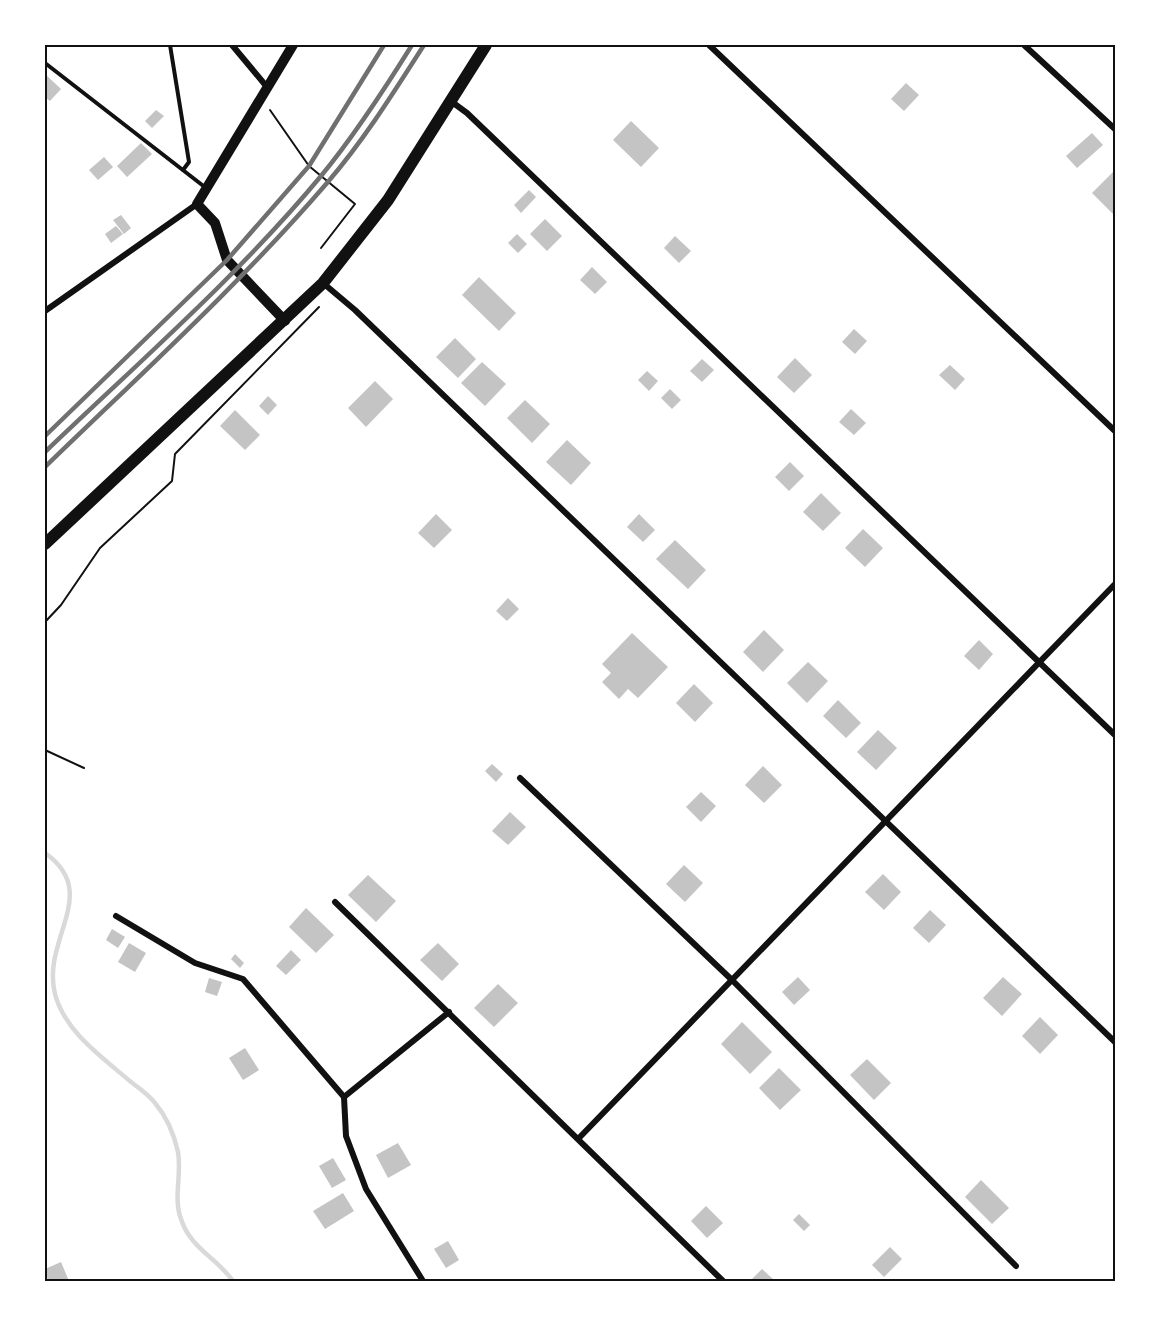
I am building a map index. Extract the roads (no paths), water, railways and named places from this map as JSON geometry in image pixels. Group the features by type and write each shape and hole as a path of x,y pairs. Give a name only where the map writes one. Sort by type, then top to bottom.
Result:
{"main road":[{"path":"45,544 323,283 388,200 453,102 486,45"}],"street":[{"path":"232,45 264,92"},
{"path":"45,311 197,204 292,45"},
{"path":"709,45 1116,432"},
{"path":"1024,45 1116,130"},
{"path":"453,102 1116,736"},
{"path":"197,204 215,223 227,260 285,321"},
{"path":"323,283 1116,1042"},
{"path":"579,1138 1116,583"},
{"path":"520,778 732,980 1016,1266"},
{"path":"335,902 723,1281"},
{"path":"116,916 195,963 243,979 344,1096 346,1136 366,1189 423,1281"},
{"path":"344,1096 449,1012"}],"lane":[{"path":"170,45 189,162 183,170"},
{"path":"45,63 206,188"}],"waterway":[{"path":"45,853 61,868 69,884 70,901 53,974 55,994 60,1008 86,1043 147,1094 163,1114 178,1152 178,1203 185,1229 197,1245 233,1281"}],"railway":[{"path":"45,436 227,260 309,166 384,45"},
{"path":"45,452 222,284 289,213 346,145 412,45"},
{"path":"45,467 189,328 294,220 354,150 424,45"}]}
